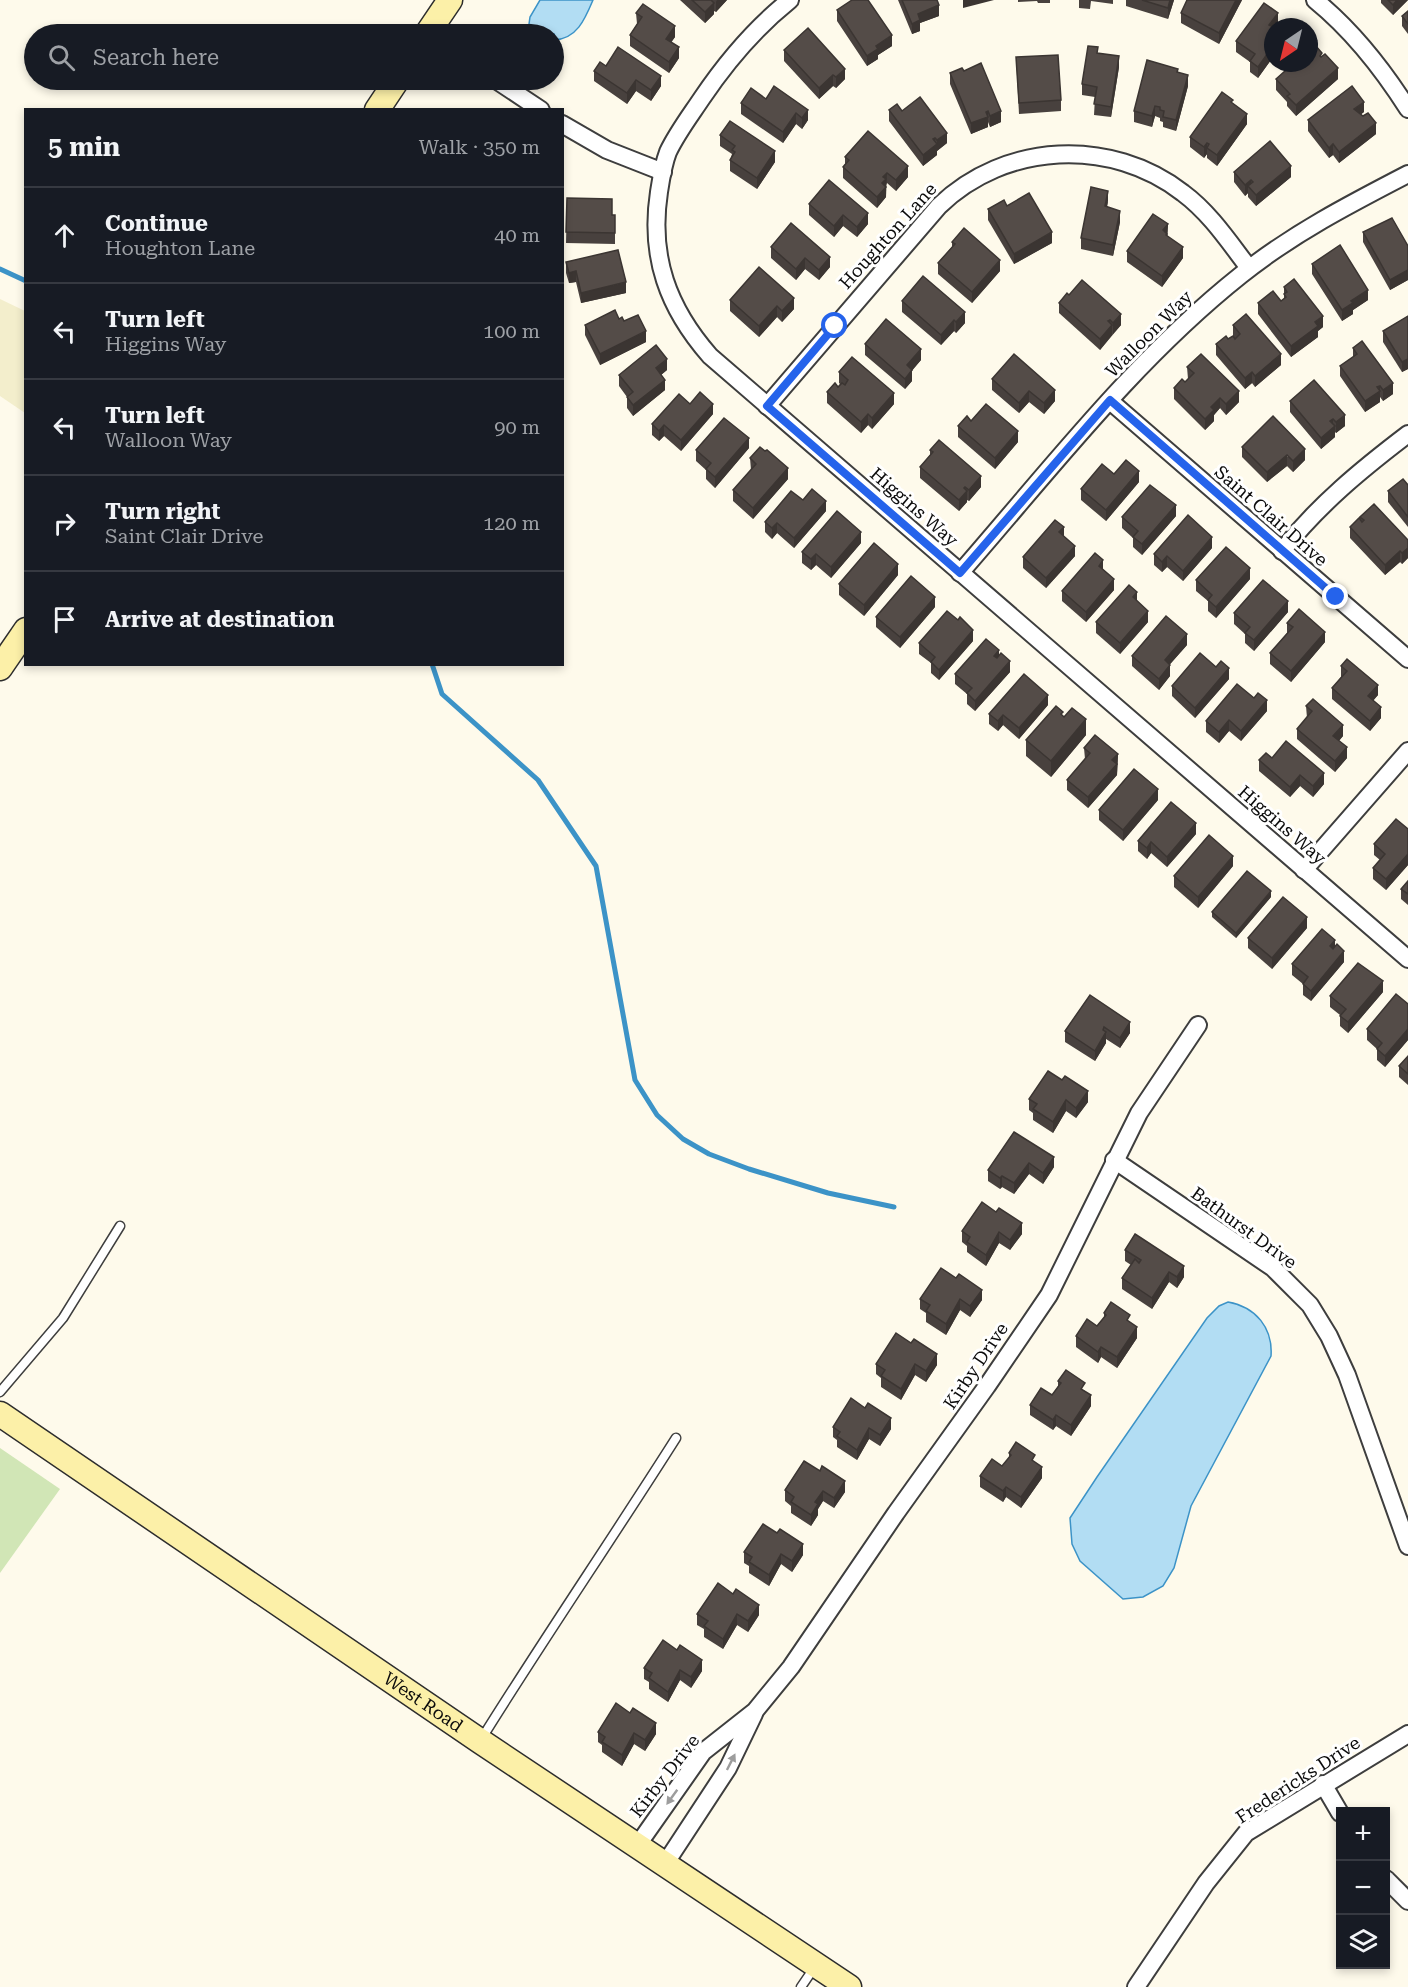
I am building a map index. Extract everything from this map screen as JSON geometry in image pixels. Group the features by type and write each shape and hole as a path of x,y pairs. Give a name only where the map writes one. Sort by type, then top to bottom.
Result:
{"street":[{"path":"434,24 450,0"},
{"name":"Higgins Way","path":"790,0 758,27 737,50 712,83 668,153 663,172 656,225 657,246 661,267 686,327 710,356 767,406 1408,959"},
{"path":"1316,0 1335,16 1369,53 1408,109"},
{"path":"377,108 390,90"},
{"path":"511,90 538,108"},
{"path":"564,125 607,150 663,172"},
{"name":"Houghton Lane","path":"767,406 939,206 968,183 1008,164 1045,155 1063,154 1109,158 1140,168 1170,183 1202,209 1249,268"},
{"name":"Walloon Way","path":"960,573 1110,400 1186,321 1249,268 1332,214 1408,174"},
{"name":"Saint Clair Drive","path":"1110,400 1408,659"},
{"path":"1282,551 1303,525 1331,498 1408,434"},
{"path":"0,668 24,633"},
{"path":"1304,870 1408,751"},
{"name":"Kirby Drive","path":"665,1864 728,1768 755,1711 806,1645 1049,1295 1139,1113 1198,1025"},
{"name":"Bathurst Drive","path":"1114,1160 1273,1268 1310,1305 1329,1336 1347,1375 1408,1546"},
{"name":"West Road","path":"0,1414 480,1741 849,1987"},
{"name":"Kirby Drive","path":"637,1846 704,1752 755,1711"},
{"name":"Fredericks Drive","path":"1136,1987 1206,1883 1246,1833 1408,1734"},
{"path":"1323,1784 1337,1807"},
{"path":"1390,1883 1408,1901"}],"lane":[{"path":"0,1392 63,1318 120,1226"},
{"path":"480,1741 676,1438"},
{"path":"801,1987 816,1965"}],"shaded area":[{"path":"0,299 24,311 24,412 0,396"}],"green space":[{"path":"0,1448 60,1489 0,1573"}],"water":[{"path":"540,0 593,0 579,27 564,38 564,24 529,24 530,17"},
{"path":"1228,1302 1247,1309 1261,1320 1269,1336 1271,1356 1191,1506 1174,1568 1163,1586 1143,1597 1123,1599 1080,1561 1072,1544 1070,1518 1207,1318 1219,1306"}],"building":[{"path":"692,0 711,0 714,3 705,12"},
{"path":"852,0 868,0 892,35 876,46 878,49 867,56 837,10"},
{"path":"902,0 937,0 939,5 918,14 920,20 912,24"},
{"path":"1142,0 1170,0 1168,8"},
{"path":"1187,0 1236,0 1219,33 1181,13"},
{"path":"1264,3 1278,13 1274,18 1264,18 1264,59 1258,67 1250,61 1255,54 1236,41"},
{"path":"643,4 675,26 666,39 679,47 669,62 630,35 642,17 636,13"},
{"path":"1408,11 1408,24 1402,16"},
{"path":"808,28 845,69 836,77 833,75 819,88 784,50"},
{"path":"1088,46 1098,47 1097,53 1119,56 1111,107 1094,104 1097,87 1082,84"},
{"path":"618,47 661,76 651,90 636,80 627,93 594,71 600,62 606,66"},
{"path":"1318,48 1322,53 1321,57 1325,54 1338,68 1296,105 1287,96 1290,94 1276,79 1284,72 1318,72"},
{"path":"1058,55 1061,100 1019,103 1016,57"},
{"path":"1147,60 1178,69 1177,72 1188,75 1176,120 1163,117 1164,111 1160,110 1160,107 1155,106 1152,116 1134,111"},
{"path":"981,63 1001,111 990,116 988,111 986,112 988,117 971,123 950,73 962,68 964,71"},
{"path":"774,86 808,110 802,118 796,113 783,132 741,103 751,88 766,99"},
{"path":"1352,86 1364,102 1354,109 1363,116 1368,113 1376,123 1339,152 1333,144 1329,148 1308,120"},
{"path":"1222,92 1247,114 1217,155 1207,148 1209,144 1207,143 1204,147 1190,137"},
{"path":"920,97 947,133 937,140 933,139 937,144 923,155 889,110 897,104 902,111"},
{"path":"730,121 775,151 757,178 730,160 735,152 732,150 735,146 720,135"},
{"path":"868,131 908,166 896,180 887,173 883,177 886,179 882,183 886,187 877,197 843,167 849,160 845,157"},
{"path":"1270,141 1291,166 1256,195 1248,186 1253,182 1251,180 1245,185 1234,172"},
{"path":"829,180 868,213 857,227 843,215 834,226 809,204"},
{"path":"1091,187 1108,191 1105,206 1120,211 1113,245 1081,238"},
{"path":"1029,193 1052,232 1014,254 988,209 1004,200 1007,206"},
{"path":"567,198 612,199 615,233 566,232"},
{"path":"1153,214 1168,224 1163,230 1166,235 1183,247 1162,276 1127,251"},
{"path":"1392,218 1408,246 1408,270 1390,280 1363,232"},
{"path":"791,223 830,257 819,270 805,258 796,269 771,247"},
{"path":"964,228 1000,260 972,292 938,263 955,244 952,242"},
{"path":"1340,245 1368,290 1342,310 1312,264"},
{"path":"618,250 626,282 581,293 576,271 569,273 566,262"},
{"path":"759,267 794,298 782,311 777,306 759,326 730,300"},
{"path":"923,276 965,312 956,322 954,320 941,335 902,301"},
{"path":"1294,279 1323,316 1315,322 1318,326 1291,346 1258,303 1273,291 1281,301 1286,297 1284,294 1287,292 1284,287"},
{"path":"1082,280 1121,314 1113,323 1108,321 1112,325 1100,339 1059,303"},
{"path":"615,310 619,319 622,317 624,321 638,315 646,331 600,354 585,325"},
{"path":"1246,314 1281,354 1255,376 1252,372 1245,378 1216,344 1226,336 1228,339 1233,336 1235,339 1240,334 1233,325"},
{"path":"1408,316 1408,359 1402,362 1383,331"},
{"path":"886,319 921,349 907,365 912,370 905,379 865,344"},
{"path":"1362,341 1393,383 1383,390 1380,386 1377,387 1380,391 1365,401 1340,366 1357,354 1353,348"},
{"path":"656,345 667,359 656,368 665,380 633,405 627,397 633,392 619,375"},
{"path":"1014,354 1055,390 1044,403 1029,391 1019,403 992,379"},
{"path":"1201,354 1239,391 1226,404 1220,398 1211,407 1214,410 1205,419 1174,388 1182,379 1185,382 1194,373 1187,367"},
{"path":"852,357 894,393 872,418 868,414 861,422 827,392 835,383 838,387 842,383 845,385 848,380 839,372"},
{"path":"1314,380 1345,415 1336,422 1333,419 1330,421 1335,426 1321,438 1290,401"},
{"path":"700,392 713,404 681,440 664,425 659,431 652,424 679,394 690,404"},
{"path":"986,404 1018,431 995,458 958,426 967,416 971,421"},
{"path":"1273,416 1305,449 1293,461 1287,455 1267,472 1242,447"},
{"path":"724,418 749,438 715,477 706,469 711,463 696,450"},
{"path":"939,440 981,476 969,490 964,488 967,491 959,500 920,467 933,452 930,450"},
{"path":"760,447 767,450 788,468 753,508 733,490 756,464 750,458"},
{"path":"1126,460 1139,471 1106,510 1081,489 1102,464 1114,474"},
{"path":"1403,479 1408,485 1408,517 1388,491"},
{"path":"1150,485 1176,505 1142,544 1133,537 1138,531 1122,517"},
{"path":"812,489 826,501 794,538 777,523 772,528 765,522 791,491 803,500"},
{"path":"1374,504 1408,540 1408,548 1402,553 1400,551 1385,565 1350,527 1359,518 1362,522 1364,520 1360,517"},
{"path":"837,511 861,532 831,567 816,554 811,559 802,552"},
{"path":"1188,515 1212,537 1183,571 1167,556 1162,562 1154,554"},
{"path":"1055,520 1064,527 1059,532 1075,546 1046,578 1023,557"},
{"path":"874,543 898,564 864,605 839,584"},
{"path":"1226,547 1250,568 1216,607 1208,600 1212,595 1196,580"},
{"path":"1095,553 1103,560 1099,566 1114,579 1086,612 1062,591"},
{"path":"911,576 935,597 900,637 876,617"},
{"path":"1263,580 1288,601 1254,640 1245,633 1250,627 1234,613"},
{"path":"1129,585 1137,592 1133,597 1148,611 1120,643 1096,622"},
{"path":"1299,609 1325,632 1291,671 1270,653 1293,627 1287,623"},
{"path":"947,611 958,620 960,617 973,630 939,670 931,662 935,657 919,643"},
{"path":"1166,616 1187,634 1165,660 1170,665 1159,679 1132,656"},
{"path":"986,639 999,650 994,656 997,658 1001,653 1010,661 975,701 967,693 972,688 955,674"},
{"path":"1200,653 1216,667 1221,661 1229,668 1195,708 1172,686"},
{"path":"1347,659 1378,685 1368,696 1381,707 1370,721 1332,688 1347,671 1341,666"},
{"path":"1024,674 1048,695 1019,728 1003,715 998,721 989,714"},
{"path":"1237,684 1254,698 1258,693 1267,700 1241,731 1229,720 1219,732 1206,721"},
{"path":"1313,699 1343,725 1333,736 1347,747 1335,761 1297,729 1312,711 1306,706"},
{"path":"1056,706 1063,712 1061,714 1064,717 1072,708 1086,719 1051,761 1026,740"},
{"path":"1095,735 1118,754 1112,760 1117,764 1088,797 1067,780 1090,753 1084,748"},
{"path":"1286,741 1324,773 1313,786 1300,775 1290,787 1259,760 1266,753 1272,758"},
{"path":"1134,769 1158,789 1123,830 1099,810"},
{"path":"1171,802 1196,823 1167,857 1151,842 1147,848 1138,841"},
{"path":"1396,819 1408,829 1408,854 1386,879 1373,868 1385,854 1374,844"},
{"path":"1209,835 1233,856 1198,897 1174,876"},
{"path":"1247,871 1271,891 1236,933 1212,912"},
{"path":"1408,881 1408,894 1401,889"},
{"path":"1283,897 1307,917 1272,958 1248,938"},
{"path":"1322,929 1335,940 1330,946 1333,949 1337,944 1344,951 1311,991 1303,984 1308,977 1292,964"},
{"path":"1358,963 1383,981 1348,1022 1340,1016 1346,1009 1330,996"},
{"path":"1396,994 1408,1004 1408,1029 1385,1056 1377,1049 1382,1043 1367,1029"},
{"path":"1090,995 1130,1022 1120,1038 1104,1027 1103,1030 1106,1032 1095,1051 1065,1031"},
{"path":"1408,1056 1408,1074 1399,1066"},
{"path":"1048,1071 1062,1080 1065,1076 1088,1091 1076,1108 1066,1100 1053,1122 1033,1109 1037,1104 1029,1099"},
{"path":"1014,1132 1054,1157 1043,1173 1029,1163 1014,1183 988,1170"},
{"path":"982,1202 996,1212 999,1208 1022,1223 1010,1240 999,1232 986,1255 967,1242 970,1237 962,1231"},
{"path":"1135,1234 1184,1266 1177,1277 1169,1272 1152,1298 1122,1278 1135,1259 1139,1263 1141,1260 1125,1250"},
{"path":"941,1268 956,1278 959,1274 982,1290 970,1306 960,1299 946,1324 926,1311 930,1305 920,1299"},
{"path":"1111,1302 1130,1315 1127,1320 1137,1327 1117,1357 1101,1347 1098,1352 1076,1336 1087,1319 1097,1326 1106,1315 1104,1313"},
{"path":"896,1333 911,1343 914,1339 937,1354 926,1371 915,1364 901,1389 881,1376 885,1370 876,1364"},
{"path":"1066,1370 1085,1383 1081,1389 1091,1395 1071,1425 1056,1415 1053,1420 1030,1405 1041,1388 1052,1395 1061,1383 1058,1381"},
{"path":"851,1398 865,1408 868,1403 891,1418 880,1435 869,1428 857,1450 837,1436 840,1432 833,1427"},
{"path":"1016,1442 1035,1455 1032,1460 1042,1467 1021,1497 1006,1487 1003,1491 980,1476 992,1459 1002,1466 1011,1455 1009,1453"},
{"path":"804,1461 820,1471 822,1466 845,1481 834,1498 823,1491 815,1502 818,1504 811,1515 791,1502 794,1497 785,1490"},
{"path":"763,1524 777,1533 780,1529 803,1544 792,1561 781,1554 769,1575 749,1562 752,1557 744,1552"},
{"path":"718,1583 733,1594 736,1589 759,1605 748,1621 737,1614 723,1639 704,1626 708,1621 697,1614"},
{"path":"663,1640 677,1650 680,1645 702,1660 691,1677 680,1670 668,1692 649,1678 652,1673 644,1668"},
{"path":"616,1703 630,1713 633,1708 656,1723 645,1740 634,1733 622,1755 602,1742 605,1737 598,1732"}],"waterway":[{"path":"0,269 24,280"},
{"path":"433,666 442,694 538,780 596,866 635,1080 657,1115 683,1139 709,1154 828,1193 894,1207"}],"route":[{"path":"835,326 767,406 960,573 1110,400 1336,597"}]}
